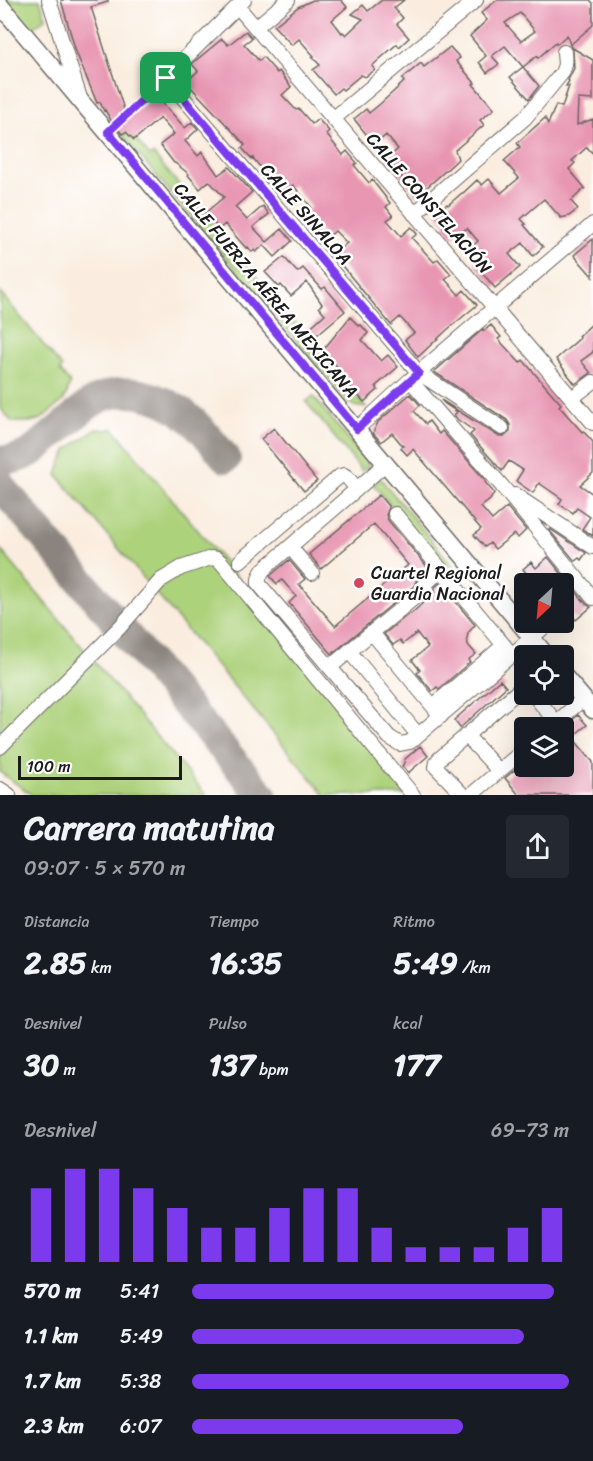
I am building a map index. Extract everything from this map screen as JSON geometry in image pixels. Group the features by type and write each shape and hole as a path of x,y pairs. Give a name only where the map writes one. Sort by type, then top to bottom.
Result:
{"main road":[{"name":"CALLE FUERZA AÉREA MEXICANA","path":"2,11 80,98 538,645"},
{"path":"574,688 588,705"}],"street":[{"path":"49,0 80,98"},
{"path":"256,27 288,0"},
{"path":"333,119 476,0"},
{"path":"166,78 241,4"},
{"name":"CALLE CONSTELACIÓN","path":"241,4 256,27 333,119 593,423"},
{"path":"414,214 525,118 562,73 566,64 564,52"},
{"name":"CALLE SINALOA","path":"166,78 415,376 593,598"},
{"path":"357,429 415,376 593,224"},
{"path":"415,376 502,428"},
{"path":"572,398 593,382"},
{"path":"386,463 264,569 259,584 392,740 400,744 410,742 437,711 508,650 538,633"},
{"path":"240,561 340,476 347,477 357,489"},
{"path":"502,486 593,547"},
{"path":"395,514 508,650"},
{"path":"290,547 312,573"},
{"path":"0,747 120,627 160,579 181,568 211,558 221,562 413,795"},
{"path":"330,667 426,588 423,586 441,570"},
{"path":"372,633 437,711"},
{"path":"354,645 418,735"},
{"path":"463,795 436,767 437,762 514,694"},
{"path":"567,717 588,705"},
{"path":"466,735 499,771"},
{"path":"471,795 514,758"},
{"path":"0,789 9,795"}],"path":[{"path":"108,132 166,78"}],"green space":[{"path":"6,0 40,0 46,18 30,30"},
{"path":"122,123 150,156 153,154 366,407 355,406 342,395 116,128"},
{"path":"0,292 62,367 60,371 70,383 63,401 41,419 31,422 12,422 0,408"},
{"path":"313,396 369,465 362,471 306,402"},
{"path":"113,428 418,795 325,795 57,475 68,449 96,429"},
{"path":"380,478 459,573 452,578 373,484"},
{"path":"0,549 206,795 32,795 0,772"}],"building":[{"path":"61,0 108,0 108,2 91,7 127,119 153,97 159,103 161,101 185,128 192,122 198,129 185,141 198,156 202,152 218,175 229,167 252,192 235,207 247,220 263,206 269,214 253,227 267,242 282,229 292,241 275,257 264,245 256,252 254,250 252,252 225,224 219,229 205,213 224,197 209,181 200,189 189,174 174,163 160,145 174,134 160,118 134,140 126,132 122,134 112,122 100,102 97,103 76,52"},
{"path":"313,0 341,0 347,7 332,20 346,35 363,19 352,14 363,5 368,11 382,0 404,0 394,8 403,18 397,24 409,38 399,47 397,44 372,66 375,70 365,77 361,75 343,90 341,88 334,94 313,70 320,65 299,39 292,45 274,26 298,7"},
{"path":"497,0 590,0 593,3 593,25 570,45 567,35 523,67 505,46 492,56 499,64 487,73 479,62 486,56 470,36 487,20 481,13","holes":["520,13 535,31 521,41 505,23"]},
{"path":"246,31 252,38 244,44 259,61 263,57 277,73 279,71 291,87 282,95 312,124 318,119 329,131 326,134 343,155 347,151 357,163 354,165 369,183 372,180 390,203 386,207 393,216 387,220 401,236 411,227 417,234 412,238 434,262 438,259 451,274 445,279 459,295 464,290 477,305 418,357 405,340 414,333 400,317 391,325 333,255 347,243 335,231 327,238 313,223 311,225 302,214 311,207 293,185 281,194 253,158 242,148 245,145 186,82 198,71 192,64 194,62 222,39 228,45"},
{"path":"450,47 460,58 456,61 494,109 480,120 484,125 455,150 458,159 417,196 387,159 398,149 386,135 375,145 354,119 366,109 369,113 380,104 404,82 402,79 421,63 424,67"},
{"path":"571,47 593,60 593,100 578,99 577,125 593,119 593,154 587,147 572,161 575,163 569,169 585,188 571,201 578,209 569,216 561,218 544,199 521,219 543,247 533,256 523,243 509,254 520,267 495,288 475,264 482,258 472,247 478,241 467,228 458,235 450,235 443,227 446,224 437,212 477,180 482,185 489,179 501,193 519,178 504,161 520,147 517,143 545,118 548,124 556,105 562,107 569,86 566,86 574,68"},
{"path":"523,67 539,86 529,99 510,77"},
{"path":"593,239 593,277 574,255"},
{"path":"284,257 296,271 303,268 322,289 325,287 345,311 312,339 305,332 325,314 319,307 322,304 307,282 291,296 265,272"},
{"path":"350,317 368,333 362,340 381,361 388,355 398,367 376,386 378,390 364,402 323,350"},
{"path":"593,323 593,352 581,361 591,373 575,384 556,359"},
{"path":"491,325 501,337 498,339 520,363 523,360 561,404 559,406 593,442 593,473 580,485 593,494 593,536 582,529 590,517 577,508 573,513 559,504 562,499 539,483 533,493 516,481 523,470 509,461 502,471 470,435 474,431 457,419 454,415 457,412 441,400 498,436 505,436 510,432 507,420 434,372 483,329 484,331"},
{"path":"410,394 420,405 414,411 426,424 429,421 439,434 442,431 494,493 490,500 481,507 492,520 507,507 526,530 518,538 514,534 495,549 490,543 485,547 474,535 481,529 413,449 407,455 392,433 381,442 373,433 378,422"},
{"path":"274,428 317,481 304,491 261,439"},
{"path":"379,495 389,507 386,515 388,520 429,569 417,579 414,586 332,654 289,603 296,596 282,580 277,584 270,576 289,560 305,579 299,584 335,626 408,565 374,524 321,569 309,554"},
{"path":"550,529 586,553 581,560 579,558 575,561"},
{"path":"548,557 561,573 526,573 523,569 531,562 536,568"},
{"path":"440,583 475,625 468,633 467,639 468,645 476,654 439,689 437,687 432,691 417,673 420,670 412,660 428,647 417,633 403,644 400,640 393,645 384,634 411,614 435,592 435,587"},
{"path":"574,589 591,607 576,620 574,618"},
{"path":"500,680 506,687 460,728 454,720"},
{"path":"578,715 587,725 574,735 574,719"},
{"path":"574,739 593,762 593,795 519,795 505,778 514,770 514,777 574,777"},
{"path":"420,746 428,756 408,773 402,766 404,760"}],"taxiway":[{"path":"0,460 21,457 33,451 91,403 110,394 123,393 150,396 174,407 199,427 226,458"},
{"path":"0,485 262,795"}],"place":[{"name":"Cuartel Regional Guardia Nacional","path":"359,583"}],"route":[{"path":"166,78 419,373 357,429 108,132 166,78"}]}
